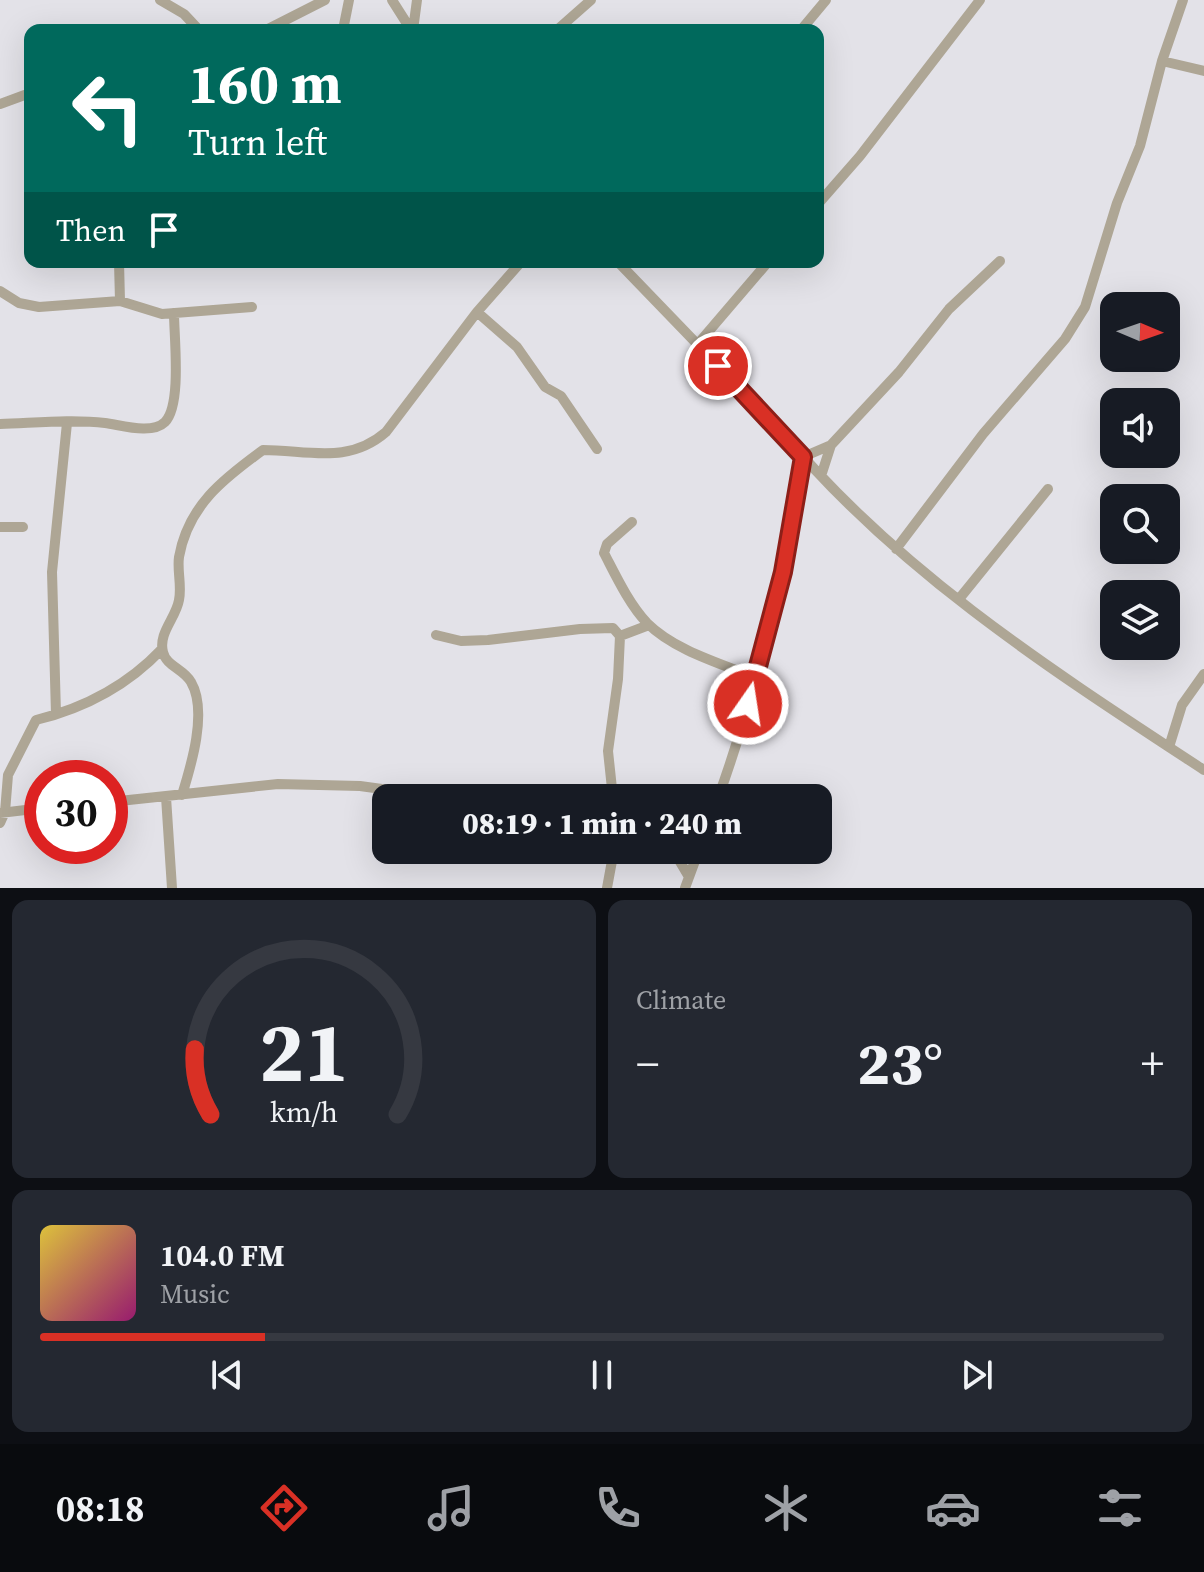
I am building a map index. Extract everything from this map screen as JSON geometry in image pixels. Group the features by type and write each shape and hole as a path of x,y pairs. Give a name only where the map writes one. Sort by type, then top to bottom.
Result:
{"street":[{"path":"160,0 184,14 193,24"},
{"path":"278,24 325,0"},
{"path":"344,24 349,0"},
{"path":"392,0 408,24"},
{"path":"413,24 417,0"},
{"path":"564,24 591,0"},
{"path":"806,24 826,0"},
{"path":"824,197 860,156 980,0"},
{"path":"896,549 983,434 1065,339 1085,307 1117,203 1140,146 1162,61 1183,0"},
{"path":"1162,61 1204,71"},
{"path":"0,104 24,95"},
{"path":"803,457 831,445 899,372 949,309 1000,261"},
{"path":"119,268 120,301"},
{"path":"182,795 197,743 196,699 191,682 166,661 162,639 179,600 178,560 191,519 221,481 263,450 316,454 370,446 386,432 477,312 516,268"},
{"path":"624,268 821,476 896,549 1055,672 1204,770"},
{"path":"697,345 763,268"},
{"path":"0,291 19,303 39,307 120,301 162,314 252,307"},
{"path":"477,312 517,347 545,387 561,396 597,449"},
{"path":"0,424 101,423 155,428 166,421 173,404 175,385 174,313"},
{"path":"56,714 52,572 67,423"},
{"path":"821,476 831,445"},
{"path":"723,784 742,731 783,572 803,457"},
{"path":"959,599 1048,489"},
{"path":"632,522 607,544 604,553 636,609 649,625 668,639 754,677"},
{"path":"0,527 23,527"},
{"path":"620,636 649,625"},
{"path":"436,635 461,641 488,640 613,628 620,636 618,679 608,751 612,784"},
{"path":"24,812 2,816 8,775 36,720 104,696 142,670 162,649"},
{"path":"1169,747 1182,705 1204,674"},
{"path":"128,800 278,784 372,788"},
{"path":"166,797 172,888"},
{"path":"607,888 611,864"},
{"path":"679,864 687,883"},
{"path":"687,883 694,864"}],"route":[{"path":"718,366 803,457 783,572 748,704"}]}
